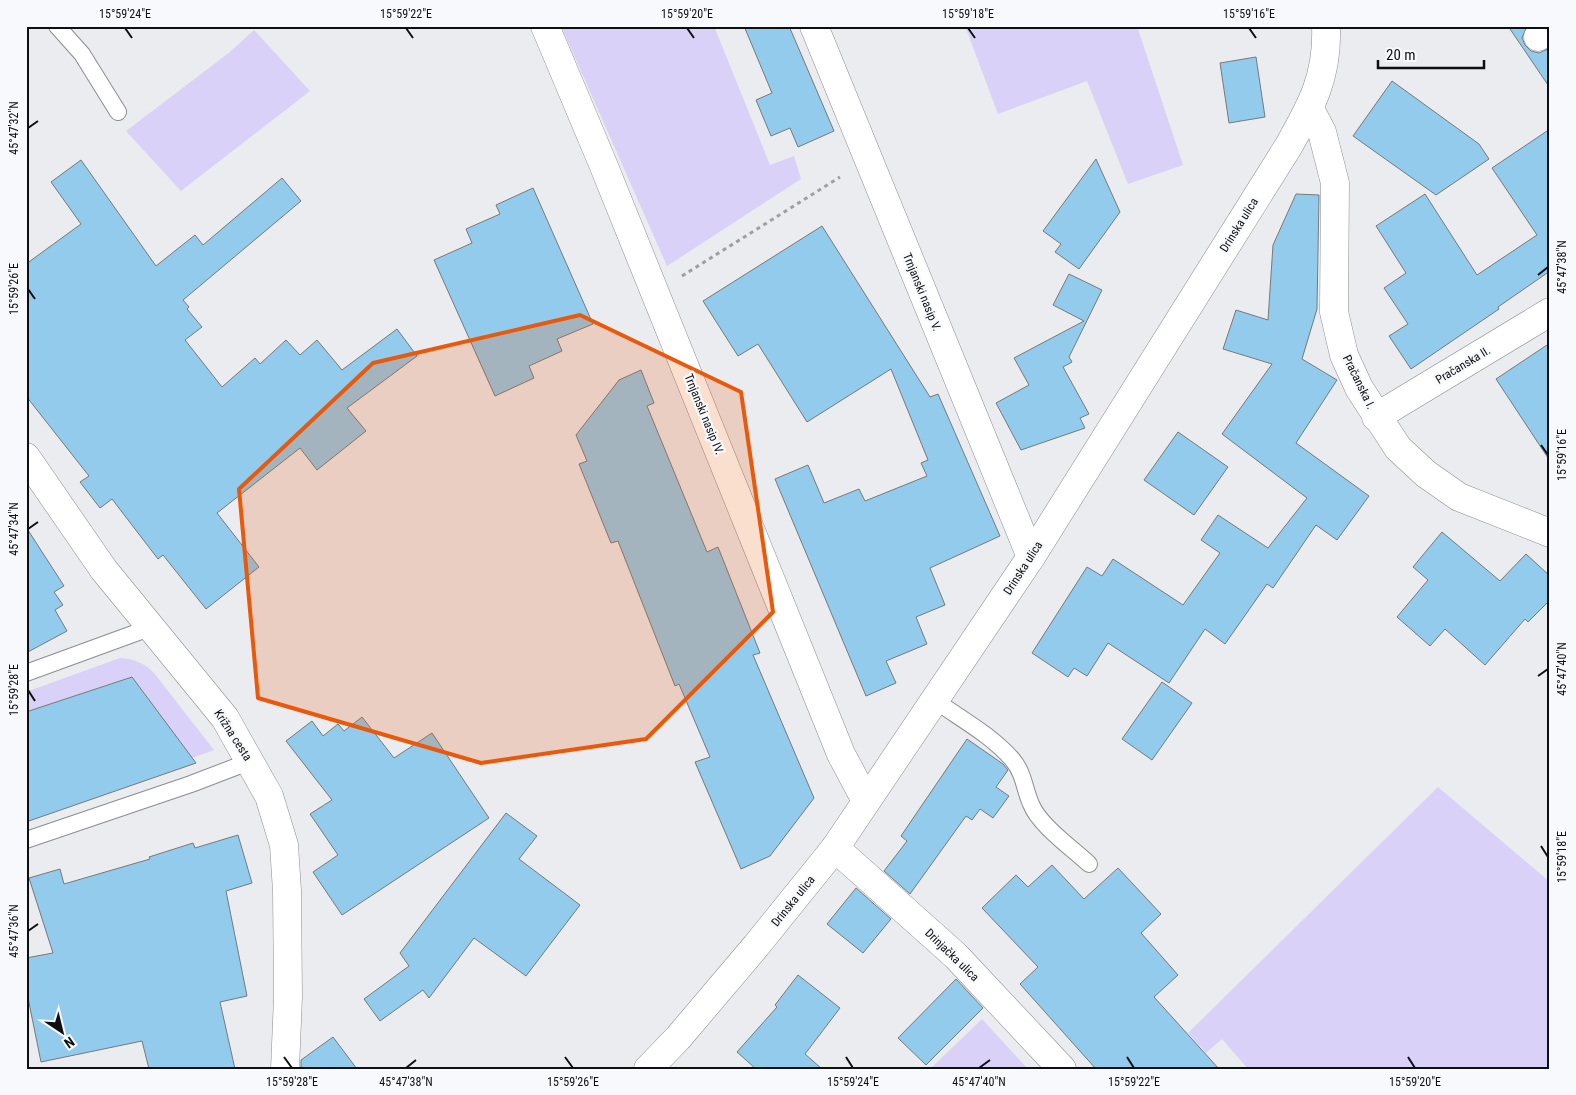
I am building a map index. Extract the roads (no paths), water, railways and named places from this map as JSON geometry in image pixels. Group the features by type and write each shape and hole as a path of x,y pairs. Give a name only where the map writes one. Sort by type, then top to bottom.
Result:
{"street":[{"name":"Trnjanski nasip IV.","path":"544,26 655,293 841,754 866,801"},
{"name":"Trnjanski nasip V.","path":"814,26 1030,557"},
{"name":"Drinska ulica","path":"648,1069 678,1038 835,848 936,701 1030,557 1310,109 1324,71 1326,26"},
{"name":"Pračanska I.","path":"1310,109 1322,132 1335,183 1334,312 1344,355 1359,388 1376,417 1398,448 1426,474 1459,497 1550,533"},
{"name":"Pračanska II.","path":"1376,417 1550,312"},
{"name":"Križna cesta","path":"26,457 104,570 224,718 251,761 269,796 284,845 288,998 285,1069"},
{"name":"Drinjačka ulica","path":"835,848 956,956 1062,1069"}],"lane":[{"path":"58,26 82,54 118,112"},
{"path":"26,673 152,627"},
{"path":"936,701 994,741 1012,759 1022,773 1031,805 1041,819 1089,864"},
{"path":"26,840 191,784 251,761"}]}
